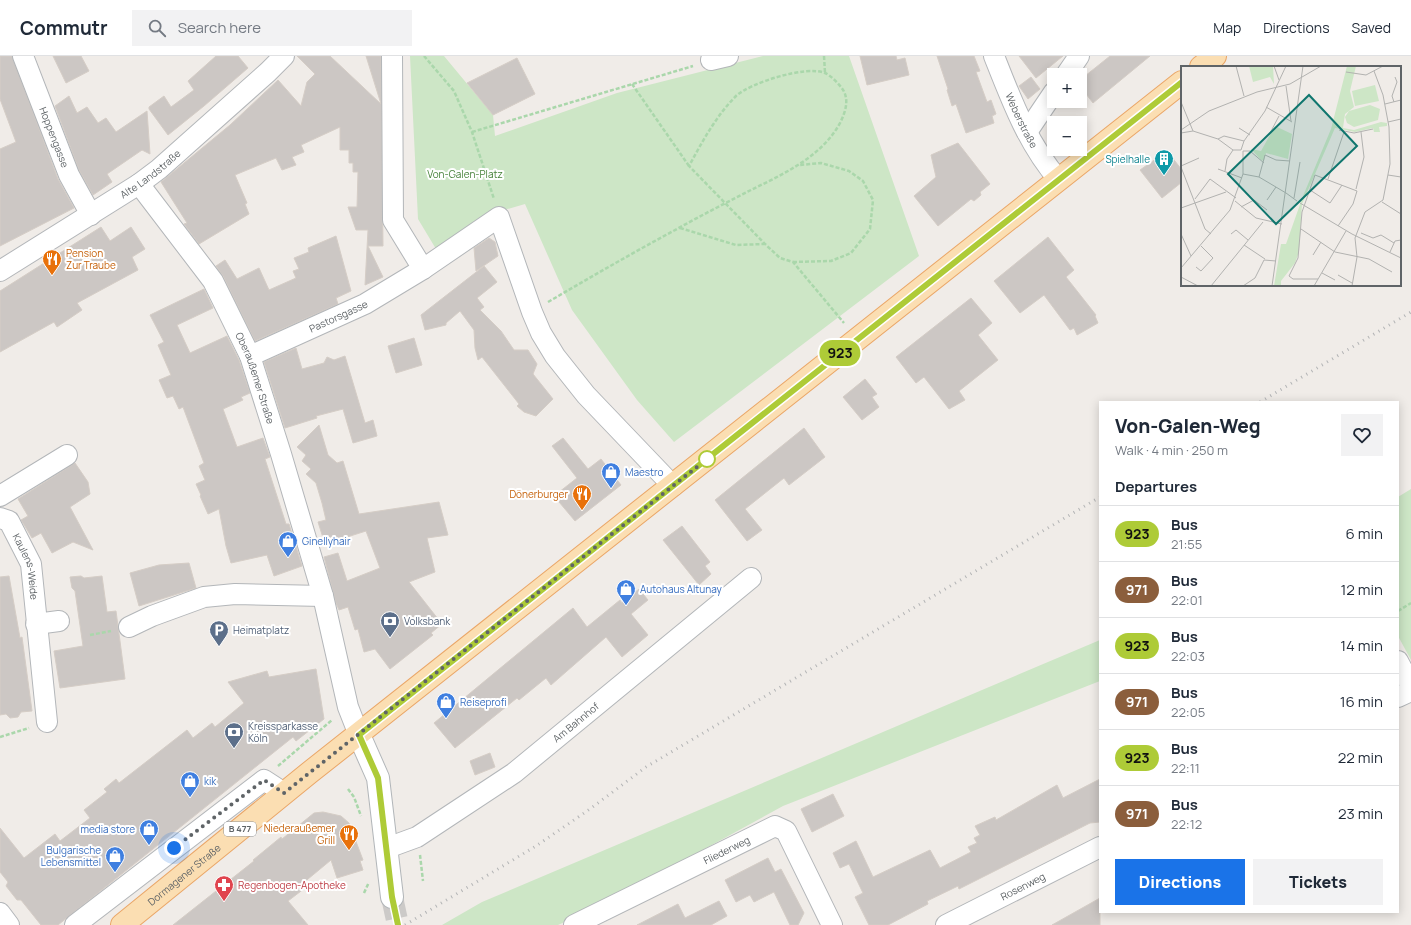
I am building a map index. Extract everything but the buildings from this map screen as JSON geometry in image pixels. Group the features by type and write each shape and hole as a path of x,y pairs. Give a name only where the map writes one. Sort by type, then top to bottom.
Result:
{"main road":[{"path":"1202,66 1215,56"},
{"name":"Dormagener Straße","path":"122,925 284,793 1181,83"},
{"name":"Oberaußemer Straße","path":"359,735 378,778 392,897"}],"street":[{"name":"Hoppengasse","path":"22,56 69,175 91,215"},
{"name":"Alte Landstraße","path":"0,271 91,215 159,169 284,56"},
{"path":"392,56 394,172 393,220 422,269"},
{"name":"Weberstraße","path":"994,56 1020,119 1048,167 1059,180"},
{"path":"1070,68 1078,56"},
{"path":"1027,132 1047,102"},
{"name":"Oberaußemer Straße","path":"138,184 212,281 250,356 323,596 348,707 359,735"},
{"path":"499,217 541,334 569,374 586,395 673,486"},
{"name":"Pastorsgasse","path":"250,356 365,304 422,269 499,217"},
{"path":"0,496 67,455"},
{"name":"Kaulens-Weide","path":"0,518 9,521 30,564 46,722"},
{"name":"Am Bahnhof","path":"387,848 417,837 514,773 751,578"},
{"path":"129,627 152,616 204,597 235,594 323,596"},
{"path":"36,624 59,621"},
{"path":"1399,663 1411,686"},
{"path":"1399,697 1411,691"},
{"path":"75,925 264,780 284,793"},
{"name":"Fliederweg","path":"574,925 596,920 775,826 786,831 832,925"},
{"name":"Rosenweg","path":"946,925 1099,848"},
{"path":"0,913 9,925"}],"path":[{"path":"424,56 454,91 472,132 499,217"},
{"path":"824,56 825,73"},
{"path":"472,132 719,58"},
{"path":"532,312 679,228 800,165 838,127 846,110 846,92 838,83 825,73 802,71 772,78 737,95 706,135 689,166"},
{"path":"632,84 689,166 764,244 780,258 793,262 831,261 851,254 870,228 873,200 864,181 849,171 821,163 800,165"},
{"path":"679,228 736,245 764,244"},
{"path":"793,262 858,339"},
{"path":"1399,610 1411,603"},
{"path":"264,780 348,707"},
{"path":"0,737 46,722"},
{"path":"417,837 424,881"}],"green space":[{"name":"Von-Galen-Platz","path":"410,56 444,56 493,115 495,136 617,93 763,56 849,56 919,256 674,442 637,400 572,310 525,204 494,213 436,249 418,219"},
{"path":"1411,489 1411,660 1399,638 1399,496"},
{"path":"1099,640 1099,681 783,806 600,906 558,925 442,925 482,902"}],"tunnel":[{"path":"392,897 398,925"}],"railway":[{"path":"1262,401 1411,312"},
{"path":"405,925 536,846 590,809 646,767 1099,498"}],"bus line":[{"name":"923","path":"398,925 392,897 378,778 359,735 1181,83"}],"place":[{"name":"Spielhalle","path":"1164,176"},
{"name":"Pension Zur Traube","path":"52,276"},
{"name":"Maestro","path":"611,489"},
{"name":"Dönerburger","path":"582,511"},
{"name":"Ginellyhair","path":"288,558"},
{"name":"Autohaus Altunay","path":"626,606"},
{"name":"Volksbank","path":"390,638"},
{"name":"Heimatplatz","path":"219,647"},
{"name":"Reiseprofi","path":"446,719"},
{"name":"Kreissparkasse Köln","path":"234,749"},
{"name":"kik","path":"190,798"},
{"name":"media store","path":"149,846"},
{"name":"Niederaußemer Grill","path":"349,851"},
{"name":"Bulgarische Lebensmittel","path":"115,873"},
{"name":"Regenbogen-Apotheke","path":"224,902"}],"route":[{"path":"174,848 264,780 284,793 707,459"}]}
